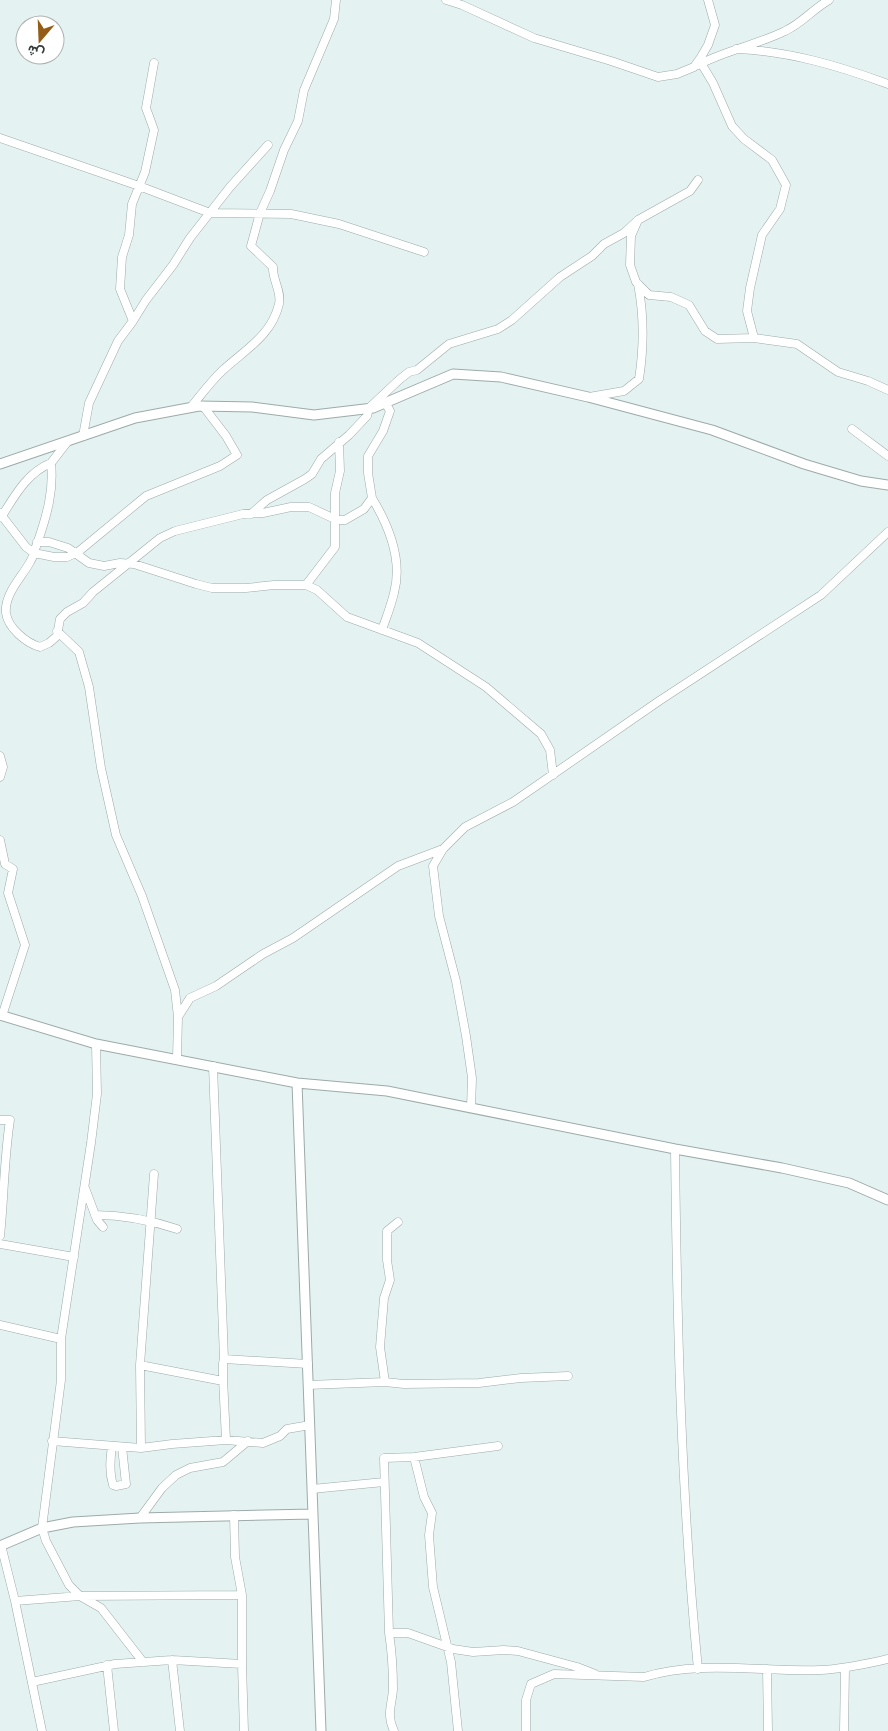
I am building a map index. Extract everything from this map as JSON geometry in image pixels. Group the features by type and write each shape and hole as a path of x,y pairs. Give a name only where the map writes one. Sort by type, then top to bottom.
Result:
{"street":[{"path":"191,408 223,370 272,325 280,302 273,267 251,246 260,213 284,150 298,121 304,90 334,19 336,0"},
{"path":"446,0 462,5 534,38 658,77 677,74 717,55 766,40 787,30 829,0"},
{"path":"698,65 708,45 715,24 708,0"},
{"path":"736,49 758,50 818,60 888,84"},
{"path":"133,322 120,288 122,257 128,235 132,204 145,172 154,130 146,108 154,63"},
{"path":"698,65 713,83 732,126 744,139 772,160 786,185 780,208 762,235 750,288 747,311 754,338"},
{"path":"0,138 139,186 210,213 291,214 339,224 424,252"},
{"path":"83,436 89,402 118,341 173,265 190,238 230,187 268,145"},
{"path":"251,514 267,500 312,474 321,459 349,435 367,416 369,408 409,372 417,370 449,344 498,329 512,320 560,277 592,256 604,244 624,233 638,220 690,192 698,180"},
{"path":"588,397 624,391 639,378 642,359 642,307 638,284 630,265 631,236 638,220"},
{"path":"638,284 649,295 670,297 689,305 705,331 716,339 754,338 796,344 838,372 868,381 888,390"},
{"path":"0,464 135,418 203,406 252,407 314,415 369,408 453,374 501,377 588,397 712,430 804,464 861,481 888,485"},
{"path":"382,630 394,592 397,567 393,540 385,518 372,498 368,472 368,456 383,431 390,411 385,402"},
{"path":"68,441 51,462 42,466 18,490 1,515 26,547 34,553 67,558 146,496 220,466 237,456 226,436 203,406"},
{"path":"852,429 888,456"},
{"path":"306,585 335,548 335,493 340,472 339,442"},
{"path":"51,462 50,503 31,562 18,578 10,595 6,612 10,625 24,639 40,647 49,643 56,636 60,619 67,612 83,604 93,592 160,538 175,531 243,514 263,513 291,507 309,507 335,519 345,520 364,509 372,498"},
{"path":"471,1108 472,1078 466,1036 456,981 439,916 433,866 443,849 465,827 513,802 659,701 821,595 888,532"},
{"path":"37,542 49,542 68,548 89,562 104,566 134,564 212,588 306,585 317,590 347,617 418,643 486,686 540,734 550,750 553,775"},
{"path":"58,631 79,652 89,687 101,768 116,835 142,896 175,990 178,1017 176,1059"},
{"path":"0,756 3,767 0,777"},
{"path":"0,840 5,864 13,869 8,893 25,946 1,1016 96,1044 297,1083 387,1091 675,1149 782,1168 849,1183 888,1200"},
{"path":"178,1017 190,998 216,986 263,954 292,938 398,866 443,849"},
{"path":"96,1044 97,1094 61,1339 61,1380 42,1528 46,1541 69,1585 80,1596 101,1608 143,1662"},
{"path":"214,1066 226,1440"},
{"path":"297,1083 321,1731"},
{"path":"0,1120 10,1120 0,1236"},
{"path":"675,1149 676,1273 681,1428 692,1605 698,1668"},
{"path":"141,1448 140,1365 154,1174"},
{"path":"84,1186 95,1215 103,1227"},
{"path":"95,1215 110,1215 150,1221 176,1229"},
{"path":"385,1382 380,1347 384,1298 390,1280 387,1260 387,1231 398,1222"},
{"path":"0,1244 74,1257"},
{"path":"0,1326 61,1339"},
{"path":"224,1359 308,1364"},
{"path":"140,1365 223,1381 223,1378"},
{"path":"308,1385 385,1382 404,1384 479,1383 520,1378 568,1376"},
{"path":"52,1441 141,1448 226,1440 263,1443 280,1436 287,1429 310,1424"},
{"path":"140,1518 162,1488 176,1475 190,1468 223,1462 248,1441"},
{"path":"112,1446 110,1464 113,1485 116,1486 126,1484 122,1447"},
{"path":"394,1731 389,1721 393,1689 392,1653 388,1633 384,1458 414,1457 498,1446"},
{"path":"414,1457 424,1497 432,1513 429,1535 433,1587 451,1662 458,1731"},
{"path":"312,1489 384,1482"},
{"path":"42,1731 15,1601 1,1546 42,1528 73,1522 140,1518 313,1514"},
{"path":"234,1515 235,1557 242,1595 244,1731"},
{"path":"15,1601 80,1596 242,1595"},
{"path":"388,1633 408,1633 447,1646 473,1652 518,1651 577,1667 600,1676"},
{"path":"526,1731 526,1700 531,1684 554,1674 644,1677 655,1673 698,1668 845,1669 888,1659"},
{"path":"32,1682 107,1665 172,1660 242,1664"},
{"path":"172,1660 180,1731"},
{"path":"107,1665 114,1731"},
{"path":"767,1669 768,1731"},
{"path":"844,1731 845,1669"}]}
